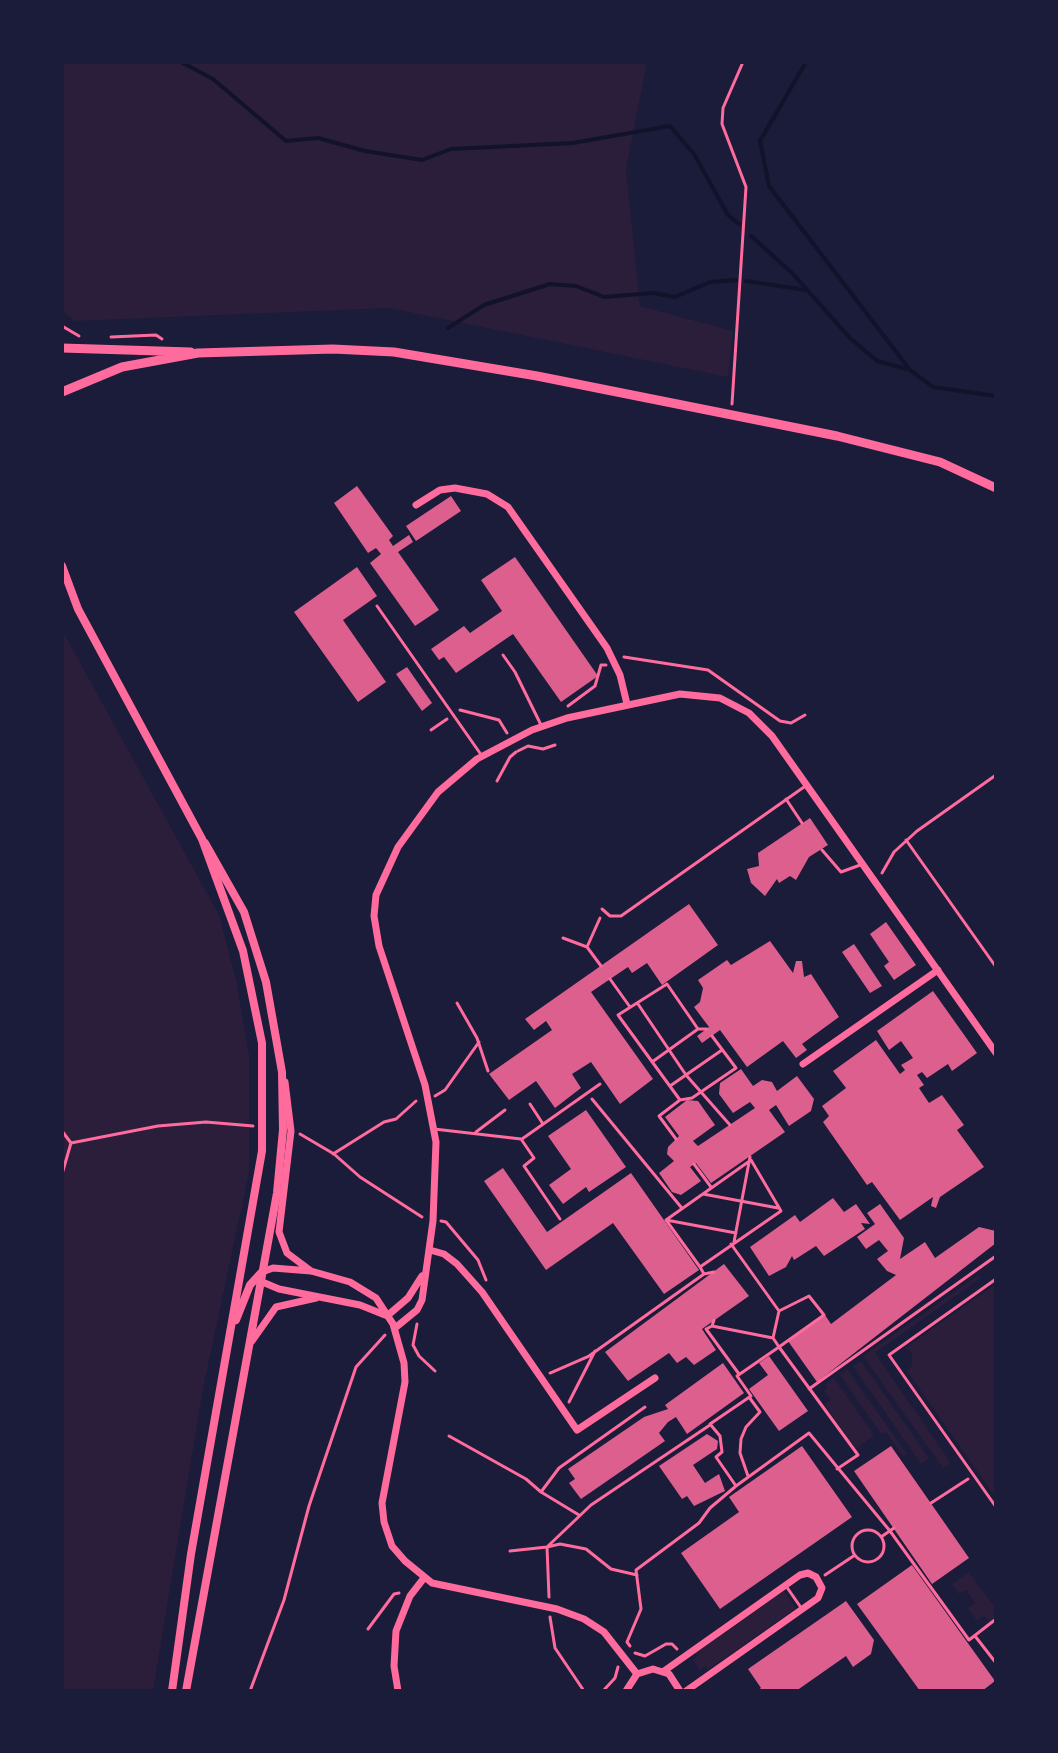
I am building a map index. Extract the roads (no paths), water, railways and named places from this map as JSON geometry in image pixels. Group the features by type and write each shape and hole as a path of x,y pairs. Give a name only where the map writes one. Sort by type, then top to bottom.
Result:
{"main road":[{"path":"62,348 160,348 198,353"},
{"path":"62,392 122,367 198,353 333,349 394,352 510,371 837,436 940,462 996,488"}],"street":[{"path":"416,505 440,490 455,488 487,494 508,507 603,642 617,667 627,704"},
{"path":"62,566 78,609 202,839 222,867 254,938 276,1023 291,1124 279,1232 287,1253 311,1271"},
{"path":"395,1328 419,1306 430,1250 434,1129 428,1098 379,946 374,916 376,895 386,869 418,816 453,778 482,756 541,727 627,704 680,694 727,701 762,723 996,1053"},
{"path":"172,1691 191,1554 262,1151 262,1043 243,951 202,839"},
{"path":"803,1064 938,970"},
{"path":"186,1691 281,1166 282,1077"},
{"path":"246,1249 248,1263 279,1289 360,1305 387,1316"},
{"path":"430,1250 444,1254 457,1264 482,1292 577,1430 655,1378"},
{"path":"232,1328 260,1276 273,1268 311,1271 344,1280 367,1291 395,1328 405,1382 385,1482 384,1522 392,1546 424,1578 481,1596 575,1615 604,1632 637,1674"},
{"path":"387,1316 412,1293 424,1272"},
{"path":"249,1347 267,1316 276,1307 322,1297"},
{"path":"626,1691 637,1674 653,1669 664,1671 683,1691 821,1595 818,1580 805,1573 664,1671"},
{"path":"398,1691 394,1666 396,1631 409,1599 424,1578"}],"lane":[{"path":"377,606 455,713 482,756"},
{"path":"503,655 532,702 541,727"},
{"path":"602,909 613,917 621,916 807,785"},
{"path":"786,799 802,823"},
{"path":"822,850 841,872 863,864"},
{"path":"434,1129 521,1139 600,1084"},
{"path":"530,1104 543,1124"},
{"path":"476,1132 505,1110"},
{"path":"521,1139 534,1158 524,1166 560,1219"},
{"path":"996,1279 889,1355 996,1507"},
{"path":"785,1585 802,1609"}],"waterway":[{"path":"181,62 213,79 286,141 318,138 365,151 422,160 451,149 573,143 670,126 694,154 728,215 739,224"},
{"path":"806,62 760,141 769,186 910,370 933,387 996,396"},
{"path":"751,236 792,273 850,338 877,361 907,369"},
{"path":"448,328 484,305 550,284 576,286 604,297 653,293 675,297 710,282 736,280"},
{"path":"746,281 806,290"}]}
